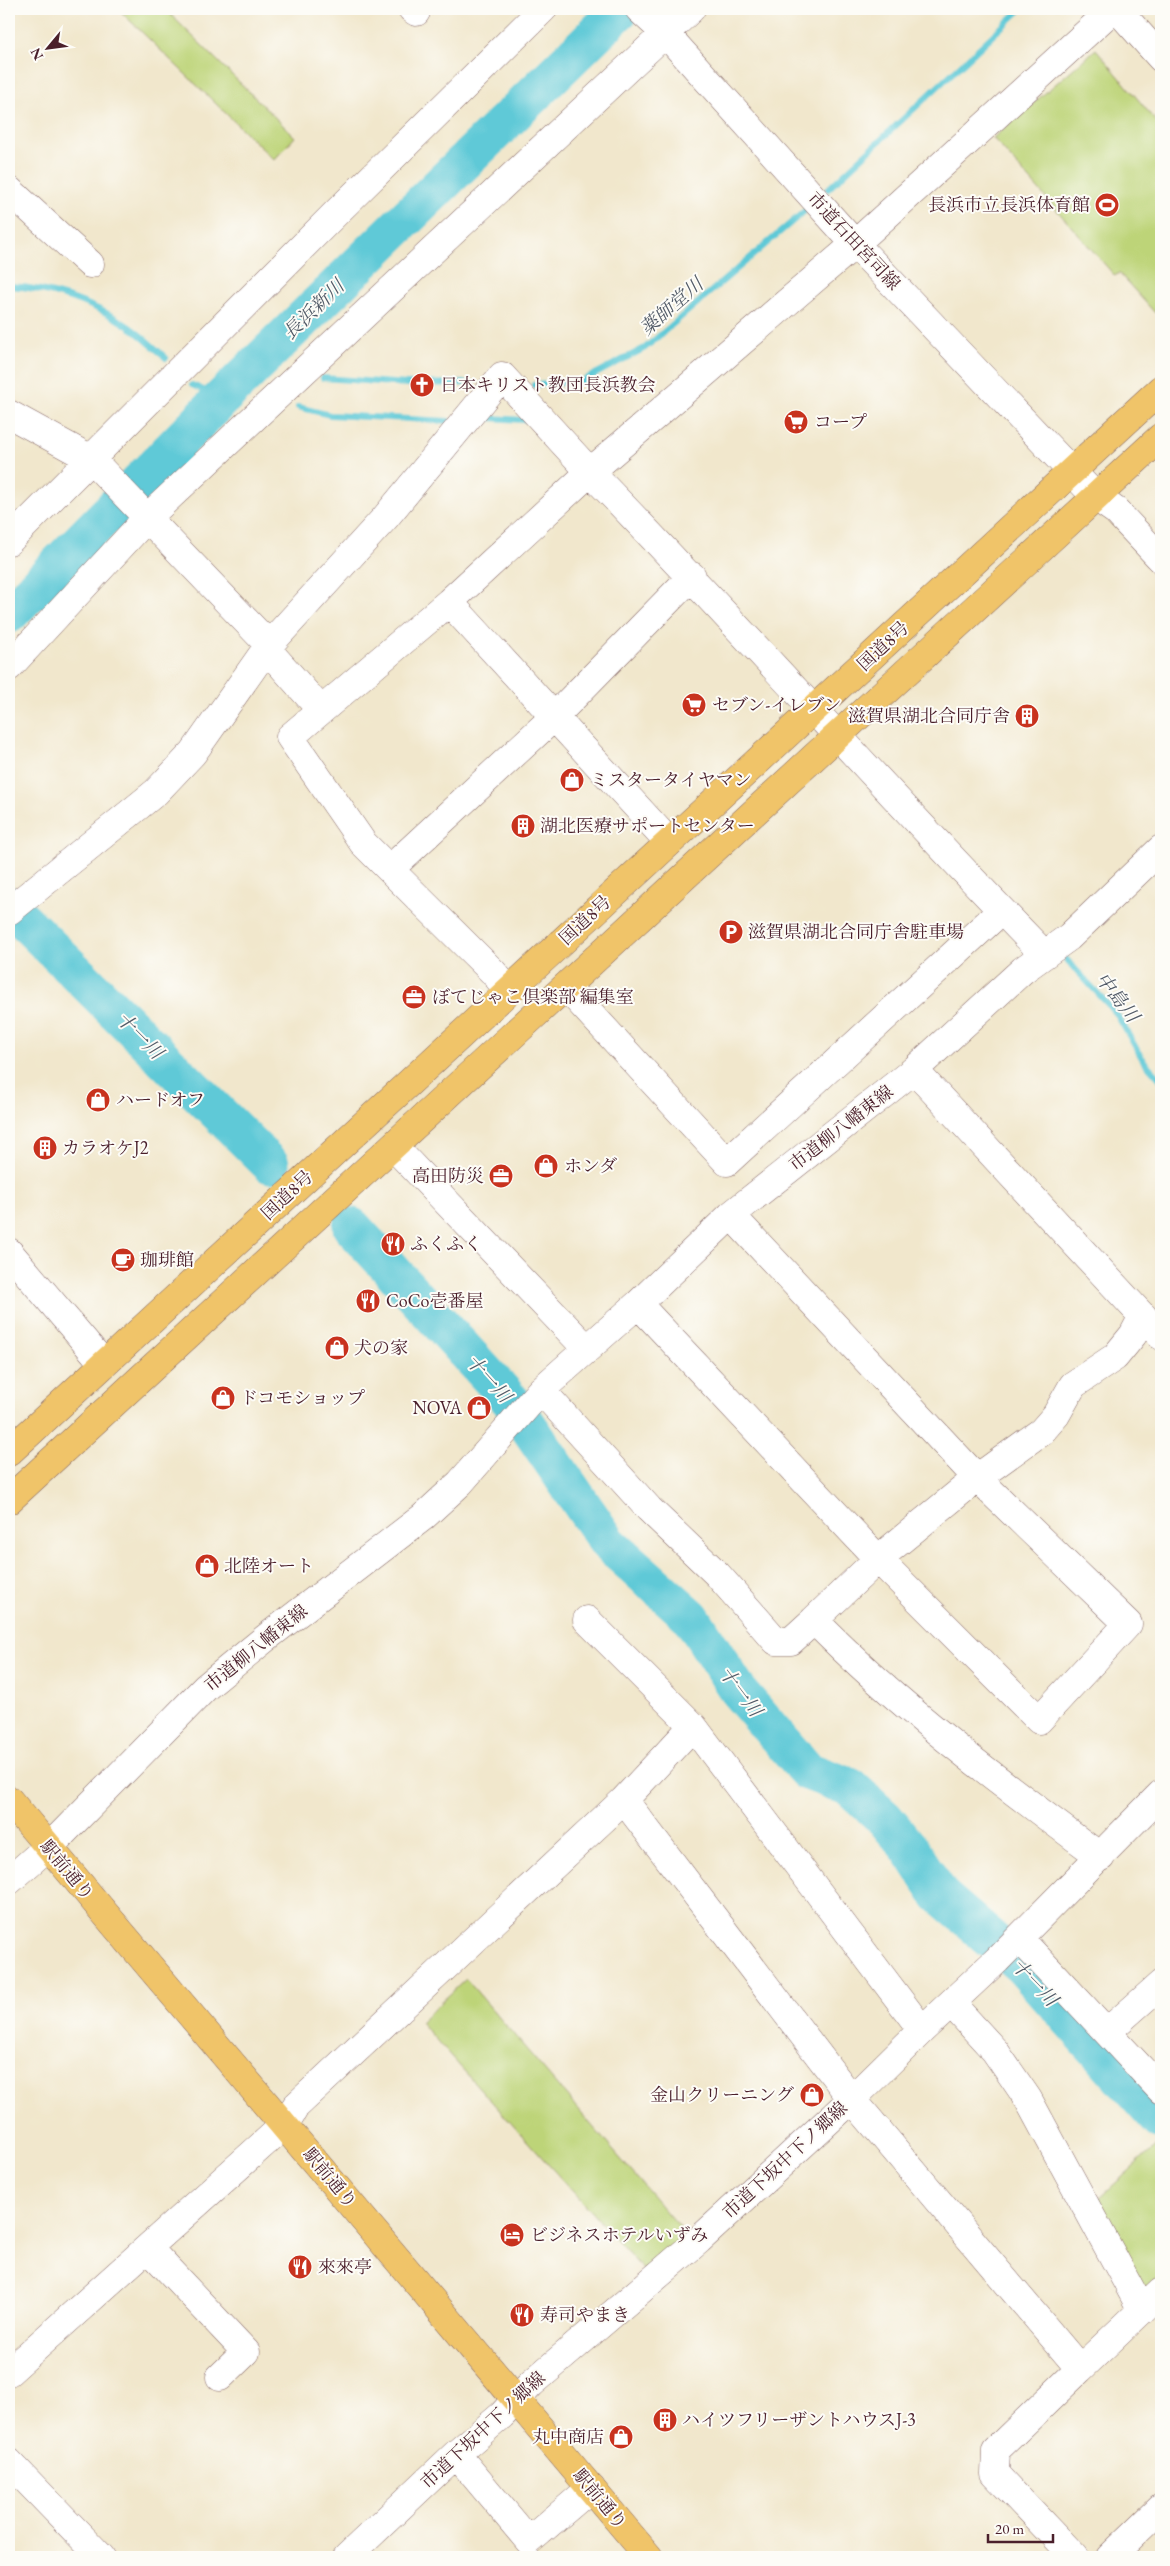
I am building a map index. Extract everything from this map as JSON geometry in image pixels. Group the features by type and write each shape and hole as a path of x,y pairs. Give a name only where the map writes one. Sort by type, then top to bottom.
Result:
{"main road":[{"name":"国道8号","path":"9,1452 1161,389"},
{"name":"国道8号","path":"9,1500 1161,437"},
{"name":"駅前通り","path":"9,1800 47,1847 285,2124 649,2557"}],"street":[{"path":"9,541 338,211 543,9"},
{"path":"9,667 148,517 652,21 691,9"},
{"path":"508,991 492,972 363,843 290,737 449,602 590,472 855,244 1115,9 1161,58"},
{"name":"市道石田宮司線","path":"652,21 855,244 1096,497 1116,511 1161,559"},
{"path":"9,190 90,264"},
{"path":"13,908 156,792 193,754 267,646 385,518 502,376 590,472 692,576 836,735 1001,911 1044,954"},
{"path":"9,414 91,459 148,517 267,646 321,710"},
{"path":"390,869 554,717 692,576"},
{"path":"449,602 669,842"},
{"name":"市道柳八幡東線","path":"9,1881 47,1847 206,1687 266,1637 423,1517 460,1483 541,1390 638,1304 731,1215 914,1070 1023,970 1069,937 1161,849"},
{"path":"566,987 727,1162 1001,911"},
{"path":"541,1390 649,1509 717,1574 776,1641 791,1641 878,1559 977,1478 1042,1431 1056,1415 1073,1385 1115,1357 1134,1335 1155,1326 914,1070"},
{"path":"392,1146 587,1348"},
{"path":"638,1304 878,1559 1040,1720 1128,1624 977,1478 731,1215"},
{"path":"9,1252 104,1364"},
{"path":"587,1620 693,1726 922,2030"},
{"path":"814,1620 859,1666 907,1708 989,1775 1101,1857"},
{"path":"9,2372 285,2124 296,2106 624,1800 693,1726"},
{"name":"市道下坂中下ノ郷線","path":"347,2557 531,2384 699,2240 852,2099 1009,1948 1101,1857 1161,1794"},
{"path":"624,1800 852,2099 1080,2369"},
{"path":"1009,1948 1108,2031 1161,2090"},
{"path":"1108,2031 1161,1984"},
{"path":"951,2003 995,2051 1028,2099 1142,2310"},
{"path":"148,2248 246,2352 220,2377"},
{"path":"1074,2557 995,2474 996,2450 1161,2292"},
{"path":"456,2454 529,2541 591,2488"},
{"path":"9,2462 101,2557"},
{"path":"1110,2557 1161,2508"}],"green space":[{"path":"118,9 165,9 295,137 274,160"},
{"name":"長浜市立長浜体育館","path":"1096,49 1161,127 1161,308 1155,313 1119,273 1115,276 993,138"},
{"path":"466,1979 691,2241 647,2274 420,2022"},
{"path":"1161,2142 1161,2277 1145,2294 1098,2199"}],"waterway":[{"name":"長浜新川","path":"9,614 221,399 621,9"},
{"name":"薬師堂川","path":"828,189 1021,9"},
{"name":"薬師堂川","path":"534,385 582,381 645,348 807,209"},
{"name":"薬師堂川","path":"9,286 55,293 101,310 133,330 166,358"},
{"name":"薬師堂川","path":"259,362 266,364"},
{"name":"薬師堂川","path":"323,378 407,384 472,383"},
{"path":"192,385 231,402"},
{"path":"298,407 330,415 448,421"},
{"path":"489,418 523,420"},
{"name":"十一川","path":"9,906 270,1164"},
{"name":"中島川","path":"1066,959 1116,1013 1143,1060 1161,1080"},
{"name":"十一川","path":"352,1227 511,1401 608,1543 691,1617 739,1692 807,1771 850,1787 885,1819 910,1849 940,1895 1022,1966 1161,2121"}],"place":[{"name":"長浜市立長浜体育館","path":"1107,205"},
{"name":"日本キリスト教団長浜教会","path":"422,385"},
{"name":"コープ","path":"796,422"},
{"name":"セブン-イレブン","path":"694,705"},
{"name":"滋賀県湖北合同庁舎","path":"1027,716"},
{"name":"ミスタータイヤマン","path":"572,780"},
{"name":"湖北医療サポートセンター","path":"523,826"},
{"name":"滋賀県湖北合同庁舎駐車場","path":"731,932"},
{"name":"ぼてじゃこ倶楽部 編集室","path":"414,997"},
{"name":"ハードオフ","path":"98,1100"},
{"name":"カラオケJ2","path":"45,1148"},
{"name":"ホンダ","path":"546,1166"},
{"name":"高田防災","path":"501,1176"},
{"name":"ふくふく","path":"393,1244"},
{"name":"珈琲館","path":"123,1260"},
{"name":"CoCo壱番屋","path":"368,1301"},
{"name":"犬の家","path":"337,1348"},
{"name":"ドコモショップ","path":"223,1398"},
{"name":"NOVA","path":"479,1408"},
{"name":"北陸オート","path":"207,1566"},
{"name":"金山クリーニング","path":"812,2095"},
{"name":"ビジネスホテルいずみ","path":"512,2235"},
{"name":"來來亭","path":"300,2267"},
{"name":"寿司やまき","path":"522,2315"},
{"name":"ハイツフリーザントハウスJ-3","path":"665,2420"},
{"name":"丸中商店","path":"621,2437"}]}
